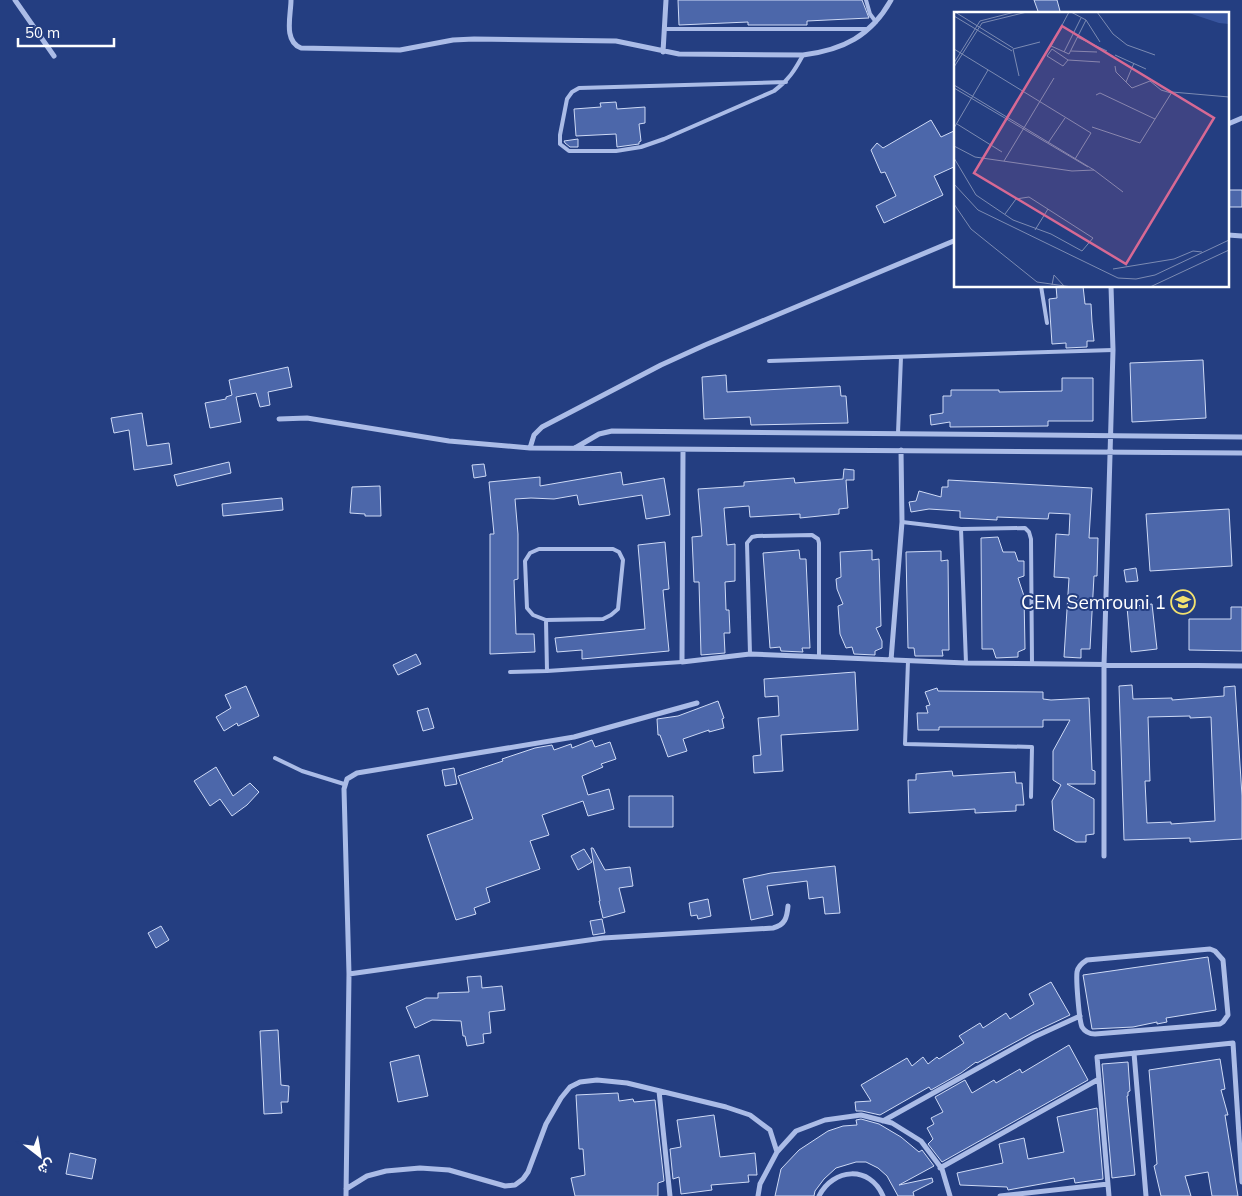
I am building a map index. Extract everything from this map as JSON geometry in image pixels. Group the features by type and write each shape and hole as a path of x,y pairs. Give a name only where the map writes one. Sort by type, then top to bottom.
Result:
{"street":[{"path":"15,0 54,56"},
{"path":"291,0 290,36 293,44 301,48 400,50 453,40 474,39 616,41 679,54 803,55 823,53 848,44 870,29 892,0"},
{"path":"663,52 666,0"},
{"path":"1230,123 1242,118"},
{"path":"530,448 534,435 542,427 661,365 954,241"},
{"path":"1104,856 1104,665 1112,436 1113,350 1111,288"},
{"path":"279,419 306,418 449,441 530,448 1242,452"},
{"path":"574,448 593,436 612,431 1242,437"},
{"path":"683,450 682,662 750,654 966,663 1242,666"},
{"path":"891,660 902,522 901,450"},
{"path":"346,1196 348,974 344,784 351,775 357,773 574,737 696,703"},
{"path":"348,974 603,938 773,928 779,927 786,920 788,906"},
{"path":"1210,949 1215,951 1222,960 1228,1015 1220,1024 1095,1034 1084,1029 1080,1016 1077,972 1082,963 1087,960 1210,949"},
{"path":"883,1121 1034,1037 1080,1016"},
{"path":"1109,1196 1096,1057 1134,1053 1233,1043 1242,1182"},
{"path":"1134,1053 1146,1196"},
{"path":"940,1168 1099,1079"},
{"path":"346,1189 368,1176 386,1171 420,1168 449,1170 506,1186 515,1185 528,1172 546,1124 561,1098 570,1087 580,1082 596,1080 627,1083 726,1107 750,1115 770,1130 776,1152"},
{"path":"658,1091 670,1196"},
{"path":"758,1196 760,1184 776,1152 796,1131 824,1120 861,1115 892,1123 921,1141 940,1168 950,1196"},
{"path":"819,1196 827,1183 833,1179 839,1176 854,1174 874,1182 883,1196"},
{"path":"1000,1196 1108,1184"}],"lane":[{"path":"866,0 870,14 876,22"},
{"path":"665,29 870,29"},
{"path":"786,82 579,88 572,92 567,99 560,144 566,150 573,151 616,151 641,147 664,139 767,95 786,82 803,55"},
{"path":"1041,288 1047,323"},
{"path":"769,361 1113,350"},
{"path":"898,433 901,357"},
{"path":"902,522 961,529 1025,528 1029,532 1031,539 1032,664"},
{"path":"961,529 966,663"},
{"path":"750,654 747,543 752,537 757,536 812,536 818,539 819,543 819,656"},
{"path":"539,549 613,549 619,552 623,560 618,609 603,619 546,620 533,615 527,608 525,561 530,553 539,549"},
{"path":"546,620 547,672"},
{"path":"908,661 905,744 1032,746 1031,797"},
{"path":"510,672 547,672 682,662"},
{"path":"275,758 302,771 344,784"}],"building":[{"path":"678,0 862,0 869,18 807,21 807,25 748,25 748,22 679,25"},
{"path":"1034,0 1057,0 1060,11 1038,12"},
{"path":"616,102 617,109 645,107 645,123 639,124 641,141 639,144 617,147 616,134 576,136 574,109 601,107 600,103"},
{"path":"931,120 941,137 954,131 954,167 934,176 943,195 884,223 876,206 896,196 885,172 881,173 871,150 877,143 883,148"},
{"path":"578,139 578,147 570,147 564,141"},
{"path":"1230,190 1242,190 1242,207 1230,207"},
{"path":"1056,288 1083,288 1085,304 1091,304 1094,341 1087,341 1087,347 1066,348 1066,343 1052,344 1049,299 1057,298"},
{"path":"1203,360 1206,418 1132,422 1130,363"},
{"path":"288,367 292,387 268,392 270,405 260,407 256,393 236,397 241,422 210,428 205,403 226,399 226,397 232,395 229,380"},
{"path":"726,375 727,392 840,386 841,396 846,396 848,423 751,425 750,417 704,419 702,377"},
{"path":"1062,378 1093,378 1093,421 1048,421 1048,426 950,427 950,422 931,425 930,415 943,413 943,396 951,396 951,390 999,390 999,392 1062,391"},
{"path":"142,413 147,446 169,443 172,464 134,470 129,430 114,433 111,418"},
{"path":"229,462 231,473 177,486 174,475"},
{"path":"484,464 486,476 474,478 472,465"},
{"path":"844,469 854,470 854,480 846,480 848,508 839,509 839,514 800,518 800,514 750,517 749,506 724,508 727,545 735,544 735,581 725,582 726,610 729,610 730,633 724,633 725,653 701,655 699,582 694,582 692,537 702,536 698,489 744,486 744,482 794,478 795,483 843,479"},
{"path":"621,472 623,485 664,478 670,515 646,519 642,495 579,505 577,495 554,499 515,499 518,534 518,579 514,580 516,634 534,634 535,652 490,654 490,534 494,534 489,482 540,477 540,486"},
{"path":"948,480 1092,488 1089,538 1098,538 1097,576 1094,576 1090,649 1081,649 1081,658 1064,657 1069,578 1054,577 1056,534 1069,535 1070,514 1049,513 1048,519 997,517 997,520 960,518 960,511 929,509 911,512 909,502 916,501 919,491 941,497 942,487 948,487"},
{"path":"380,486 381,516 365,516 365,514 350,513 352,487"},
{"path":"282,498 283,510 223,516 222,504"},
{"path":"1229,509 1232,566 1150,571 1146,514"},
{"path":"998,537 1003,552 1015,552 1018,561 1024,561 1024,576 1018,578 1024,596 1025,649 1018,652 1018,657 996,658 993,649 982,649 981,538"},
{"path":"665,542 669,589 663,590 669,651 582,659 582,650 557,652 555,638 645,629 638,545"},
{"path":"799,550 800,559 806,559 810,648 802,648 803,652 781,651 780,647 770,648 763,553"},
{"path":"872,550 872,560 879,559 881,626 876,628 882,641 882,648 875,651 875,655 854,654 852,647 846,648 840,634 838,606 843,604 837,589 836,579 841,577 840,552"},
{"path":"941,551 941,561 948,560 949,650 942,650 943,656 915,656 914,648 908,648 906,552"},
{"path":"1136,568 1138,581 1126,582 1124,570"},
{"path":"1152,604 1157,649 1131,652 1127,607"},
{"path":"1231,607 1242,607 1242,651 1189,650 1189,619 1231,619"},
{"path":"416,654 421,664 398,675 393,665"},
{"path":"855,672 858,730 781,735 783,771 754,773 753,756 761,755 758,718 779,716 778,696 765,697 764,679"},
{"path":"1132,685 1133,699 1172,698 1172,700 1224,696 1224,687 1235,686 1242,796 1242,839 1190,842 1190,838 1124,840 1119,686","holes":["1190,716 1190,718 1211,717 1215,821 1171,824 1171,822 1147,823 1145,781 1150,781 1148,717"]},
{"path":"246,686 259,716 238,726 237,723 224,731 216,717 231,708 225,695"},
{"path":"937,688 938,691 1043,692 1043,699 1051,700 1089,698 1092,770 1095,771 1095,784 1067,784 1094,799 1094,834 1086,835 1086,842 1076,842 1054,830 1052,801 1061,785 1053,780 1053,751 1070,720 1043,720 1043,727 939,727 939,730 918,730 917,713 928,713 926,706 930,705 925,692"},
{"path":"718,701 724,718 722,719 724,728 709,732 709,730 683,739 687,751 668,757 660,735 658,735 657,719 678,716"},
{"path":"428,708 434,728 423,731 417,711"},
{"path":"592,740 595,747 610,742 616,759 601,764 603,767 582,776 588,795 609,789 614,809 588,816 583,801 542,815 549,835 530,841 540,869 486,888 490,902 474,908 476,914 456,920 427,835 473,819 458,776 535,748 552,745 554,750 571,744 572,748"},
{"path":"216,767 233,796 250,783 259,792 247,805 232,816 220,799 210,806 194,781"},
{"path":"454,768 457,784 445,786 442,770"},
{"path":"952,771 953,776 1015,772 1016,783 1022,783 1024,805 1016,805 1016,811 975,813 975,809 909,813 908,780 916,780 916,774"},
{"path":"629,796 673,796 673,827 629,827"},
{"path":"591,848 593,848 605,870 630,867 633,886 619,888 625,912 603,918"},
{"path":"584,849 592,862 578,870 571,856"},
{"path":"835,866 840,913 825,914 823,897 809,899 807,881 767,886 773,915 751,920 743,879 771,873"},
{"path":"708,899 711,916 698,919 697,915 691,916 689,903"},
{"path":"602,919 605,933 593,935 590,921"},
{"path":"161,926 169,940 156,948 148,933"},
{"path":"1208,957 1216,1010 1166,1018 1167,1022 1157,1024 1157,1022 1133,1027 1092,1029 1083,975"},
{"path":"481,976 482,988 502,986 505,1010 489,1012 491,1033 483,1034 484,1043 467,1046 465,1036 463,1036 461,1021 432,1020 415,1028 406,1007 426,998 438,998 438,993 469,992 467,977"},
{"path":"1051,982 1070,1015 976,1062 931,1090 929,1087 880,1115 856,1111 855,1102 871,1101 861,1085 907,1058 912,1066 923,1057 928,1064 937,1057 939,1059 964,1043 959,1036 980,1023 983,1028 1006,1013 1010,1019 1034,1004 1029,994"},
{"path":"278,1030 281,1085 289,1086 288,1102 281,1102 282,1113 264,1114 260,1031"},
{"path":"1069,1045 1088,1080 942,1162 928,1144 933,1139 927,1128 934,1124 931,1118 943,1112 935,1097 965,1080 972,1093 994,1080 996,1083 1020,1069 1022,1073"},
{"path":"419,1055 428,1096 398,1102 390,1062"},
{"path":"1220,1059 1225,1089 1221,1090 1228,1115 1225,1115 1238,1196 1212,1196 1208,1172 1185,1176 1191,1196 1161,1196 1154,1166 1157,1164 1149,1070"},
{"path":"1128,1062 1130,1091 1127,1096 1135,1175 1112,1178 1102,1064"},
{"path":"618,1093 619,1101 633,1099 634,1102 655,1100 664,1181 658,1183 658,1196 575,1196 571,1178 585,1175 583,1149 579,1149 576,1095"},
{"path":"1097,1108 1103,1179 1075,1183 1074,1178 1008,1190 1007,1187 960,1185 957,1173 1003,1163 999,1144 1024,1138 1028,1159 1064,1152 1057,1117"},
{"path":"714,1115 720,1157 755,1153 757,1175 748,1175 749,1182 711,1185 712,1190 681,1194 679,1177 673,1179 670,1149 681,1147 677,1120"},
{"path":"861,1119 879,1124 901,1137 919,1152 922,1150 934,1166 899,1185 932,1178 933,1182 913,1192 914,1196 898,1196 887,1176 878,1168 866,1162 856,1162 836,1168 824,1179 815,1191 814,1196 775,1196 781,1169 799,1150 828,1131 843,1126 857,1125 856,1120"},
{"path":"70,1153 96,1159 92,1179 66,1174"}],"place":[{"name":"CEM Semrouni 1","path":"1183,602"}]}
